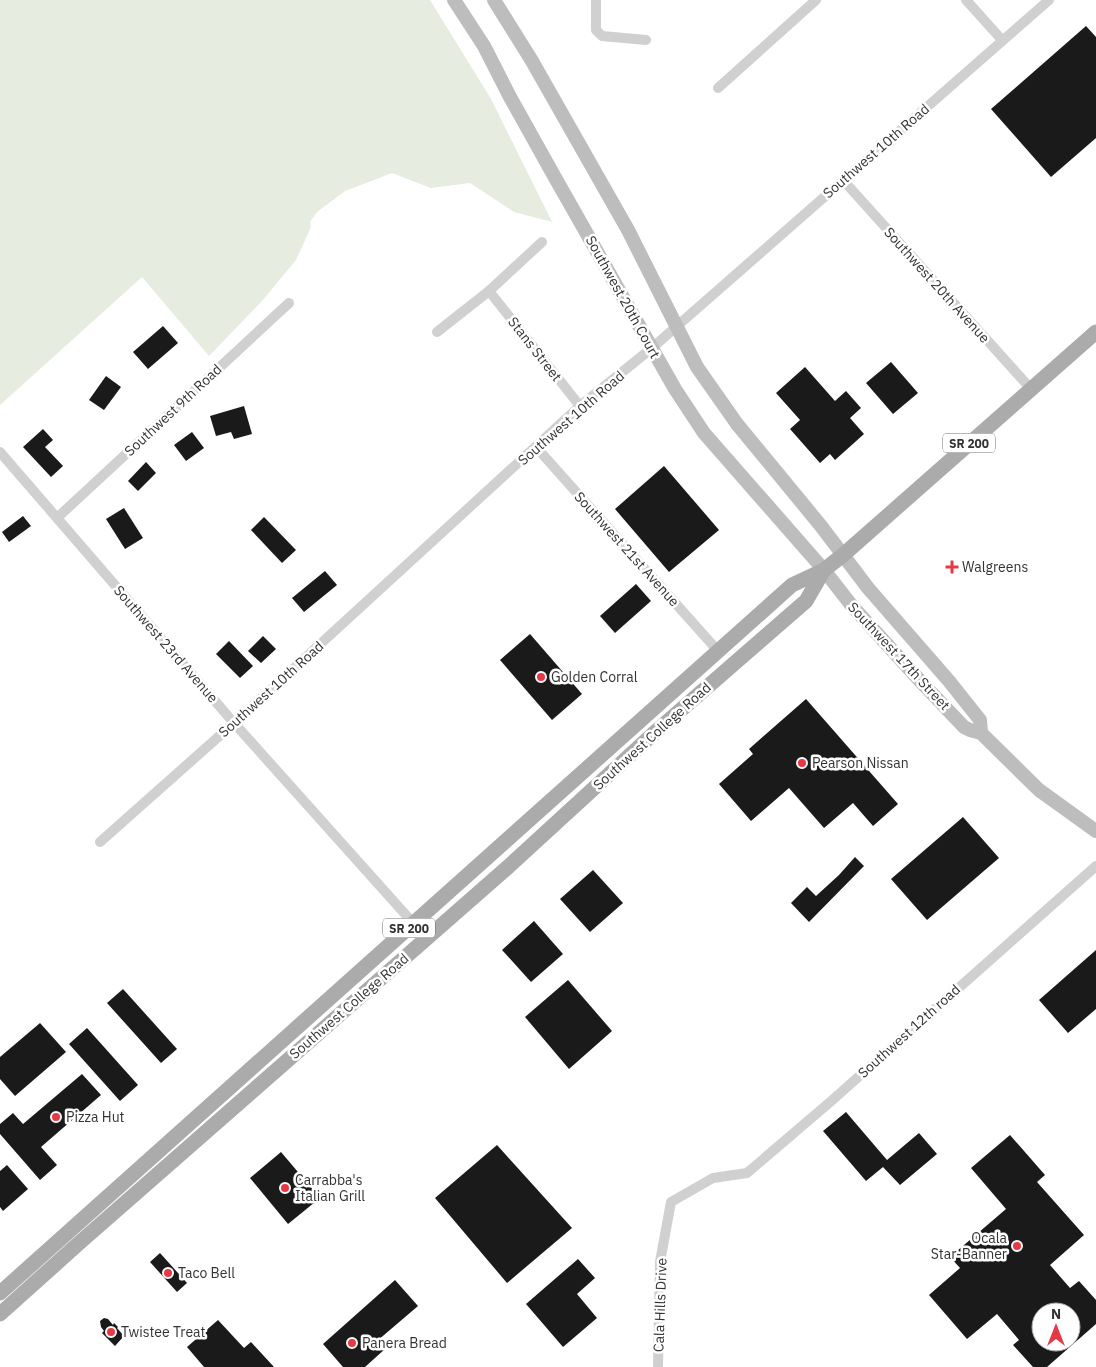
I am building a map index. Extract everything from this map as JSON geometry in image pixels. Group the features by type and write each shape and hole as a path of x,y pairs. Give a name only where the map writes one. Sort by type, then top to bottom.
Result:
{"main road":[{"name":"Southwest 20th Court","path":"454,0 484,46 543,157 674,390 704,433 824,570"},
{"path":"494,0 532,62 628,230 697,367 737,424 843,555"},
{"name":"Southwest College Road","path":"0,1293 792,585 824,570 843,555 1096,332"},
{"name":"Southwest 17th Street","path":"843,555 868,588 949,681 980,720 981,734"},
{"name":"Southwest College Road","path":"0,1314 501,873 652,735 806,601 824,570"},
{"name":"Southwest 17th Street","path":"824,570 852,606 964,726 981,734 1039,790 1096,831"}],"street":[{"path":"596,0 596,30 602,36 646,40"},
{"path":"718,88 816,0"},
{"path":"966,0 1002,40"},
{"name":"Southwest 10th Road","path":"100,842 234,723 580,406 652,348 1049,0"},
{"name":"Southwest 20th Avenue","path":"843,180 1032,389"},
{"path":"437,332 489,291 542,242"},
{"name":"Stans Street","path":"489,291 580,406"},
{"name":"Southwest 9th Road","path":"58,517 289,303"},
{"name":"Southwest 21st Avenue","path":"536,447 718,651"},
{"name":"Southwest 23rd Avenue","path":"0,452 234,723 414,924"},
{"name":"Southwest 12th road","path":"713,1178 747,1173 828,1104 1096,866"},
{"name":"Cala Hills Drive","path":"658,1367 660,1262 670,1202 713,1178"}],"shaded area":[{"path":"0,0 430,0 491,99 552,222 514,212 470,183 431,188 392,173 345,191 317,212 310,222 311,227 296,260 262,301 209,356 142,277 0,405"}],"building":[{"path":"1086,26 1096,37 1096,138 1051,177 991,109"},
{"path":"163,326 178,343 148,369 133,352"},
{"path":"891,362 918,393 893,414 866,383"},
{"path":"805,367 835,401 846,391 861,408 850,418 864,434 835,460 830,454 820,463 790,429 800,420 776,393"},
{"path":"106,376 121,387 104,410 89,400"},
{"path":"244,406 252,434 234,439 231,432 216,436 210,416"},
{"path":"43,429 53,440 45,447 63,466 51,477 23,447"},
{"path":"192,432 204,448 186,461 174,445"},
{"path":"146,462 156,473 138,491 128,481"},
{"path":"664,466 719,530 669,572 615,509"},
{"path":"124,508 143,538 125,549 106,519"},
{"path":"23,516 31,526 9,542 2,532"},
{"path":"264,517 296,550 282,563 251,530"},
{"path":"325,571 337,585 304,612 292,598"},
{"path":"636,584 651,601 615,633 600,616"},
{"name":"Golden Corral","path":"530,634 582,694 552,720 500,660"},
{"path":"263,636 276,649 261,663 248,651"},
{"path":"229,641 253,666 240,678 216,654"},
{"name":"Pearson Nissan","path":"806,699 898,804 873,826 853,803 824,828 789,788 751,821 719,784 753,754 749,749"},
{"path":"963,817 999,858 927,920 891,879"},
{"path":"855,857 864,866 809,922 791,903 807,887 816,896"},
{"path":"593,870 623,903 590,932 560,899"},
{"path":"534,921 563,954 531,982 502,950"},
{"path":"1096,950 1096,1009 1068,1033 1039,1000"},
{"path":"568,980 612,1031 569,1069 525,1017"},
{"path":"123,989 177,1049 161,1063 107,1003"},
{"path":"40,1023 66,1052 15,1096 0,1079 0,1057"},
{"path":"87,1028 138,1085 120,1101 69,1044"},
{"path":"82,1074 101,1095 41,1147 57,1165 40,1180 0,1134 0,1124 13,1113 23,1124"},
{"path":"846,1112 887,1160 919,1133 937,1154 900,1185 883,1167 866,1181 823,1131"},
{"name":"Ocala Star-Banner","path":"1010,1135 1045,1175 1037,1182 1084,1235 1050,1265 1070,1288 1079,1281 1096,1300 1096,1324 1081,1337 1081,1302 1031,1302 1031,1352 1064,1352 1047,1367 1033,1367 1013,1345 1019,1340 997,1314 967,1339 929,1295 960,1268 950,1257 1006,1209 971,1168"},
{"path":"497,1145 572,1228 507,1283 435,1198"},
{"name":"Carrabba's Italian Grill","path":"281,1152 320,1198 288,1224 250,1178"},
{"path":"7,1165 28,1189 3,1211 0,1207 0,1171"},
{"name":"Taco Bell","path":"160,1253 187,1283 177,1292 150,1262"},
{"path":"578,1259 595,1278 577,1294 597,1318 563,1347 526,1304"},
{"path":"395,1280 418,1306 377,1341 385,1349 365,1367 343,1367 323,1344"},
{"name":"Twistee Treat","path":"104,1318 108,1319 113,1325 114,1323 124,1336 115,1346 102,1333 104,1331 100,1321"},
{"path":"218,1320 244,1348 251,1342 274,1367 204,1367 187,1347"}],"place":[{"name":"Walgreens","path":"952,567"},
{"name":"Golden Corral","path":"541,677"},
{"name":"Pearson Nissan","path":"802,763"},
{"name":"Pizza Hut","path":"56,1117"},
{"name":"Carrabba's Italian Grill","path":"285,1188"},
{"name":"Ocala Star-Banner","path":"1017,1246"},
{"name":"Taco Bell","path":"168,1273"},
{"name":"Twistee Treat","path":"111,1332"},
{"name":"Panera Bread","path":"352,1343"}]}
